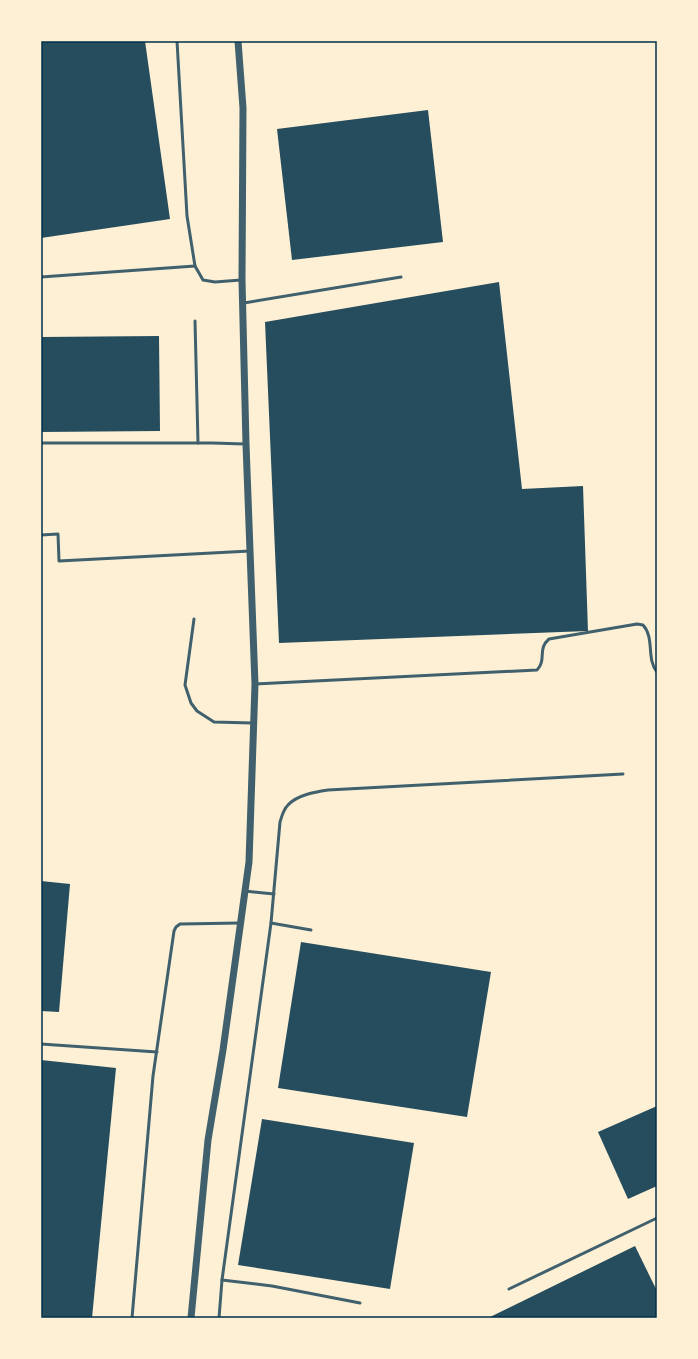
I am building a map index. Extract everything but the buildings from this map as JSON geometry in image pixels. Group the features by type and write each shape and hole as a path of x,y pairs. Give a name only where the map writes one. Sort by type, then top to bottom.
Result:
{"street":[{"path":"191,1318 208,1140 242,923 249,862 255,684 246,444 244,303 242,280 243,108 238,41"}],"lane":[{"path":"177,41 187,216 195,266 204,280 215,282 242,280"},
{"path":"41,277 195,266"},
{"path":"244,303 401,277"},
{"path":"195,321 198,443"},
{"path":"41,443 246,444"},
{"path":"41,535 58,534 59,561 250,551"},
{"path":"194,619 185,685 191,703 197,710 214,722 254,723"},
{"path":"255,684 537,670 542,663 542,648 549,639 637,624 643,624 647,629 652,664 657,672"},
{"path":"219,1318 222,1280 271,923 280,822 283,812 289,804 305,795 328,790 623,774"},
{"path":"246,892 274,894"},
{"path":"132,1318 153,1076 175,928 180,924 242,923"},
{"path":"271,923 311,930"},
{"path":"41,1044 157,1052"},
{"path":"509,1289 657,1218"},
{"path":"222,1280 272,1286 360,1303"}]}
